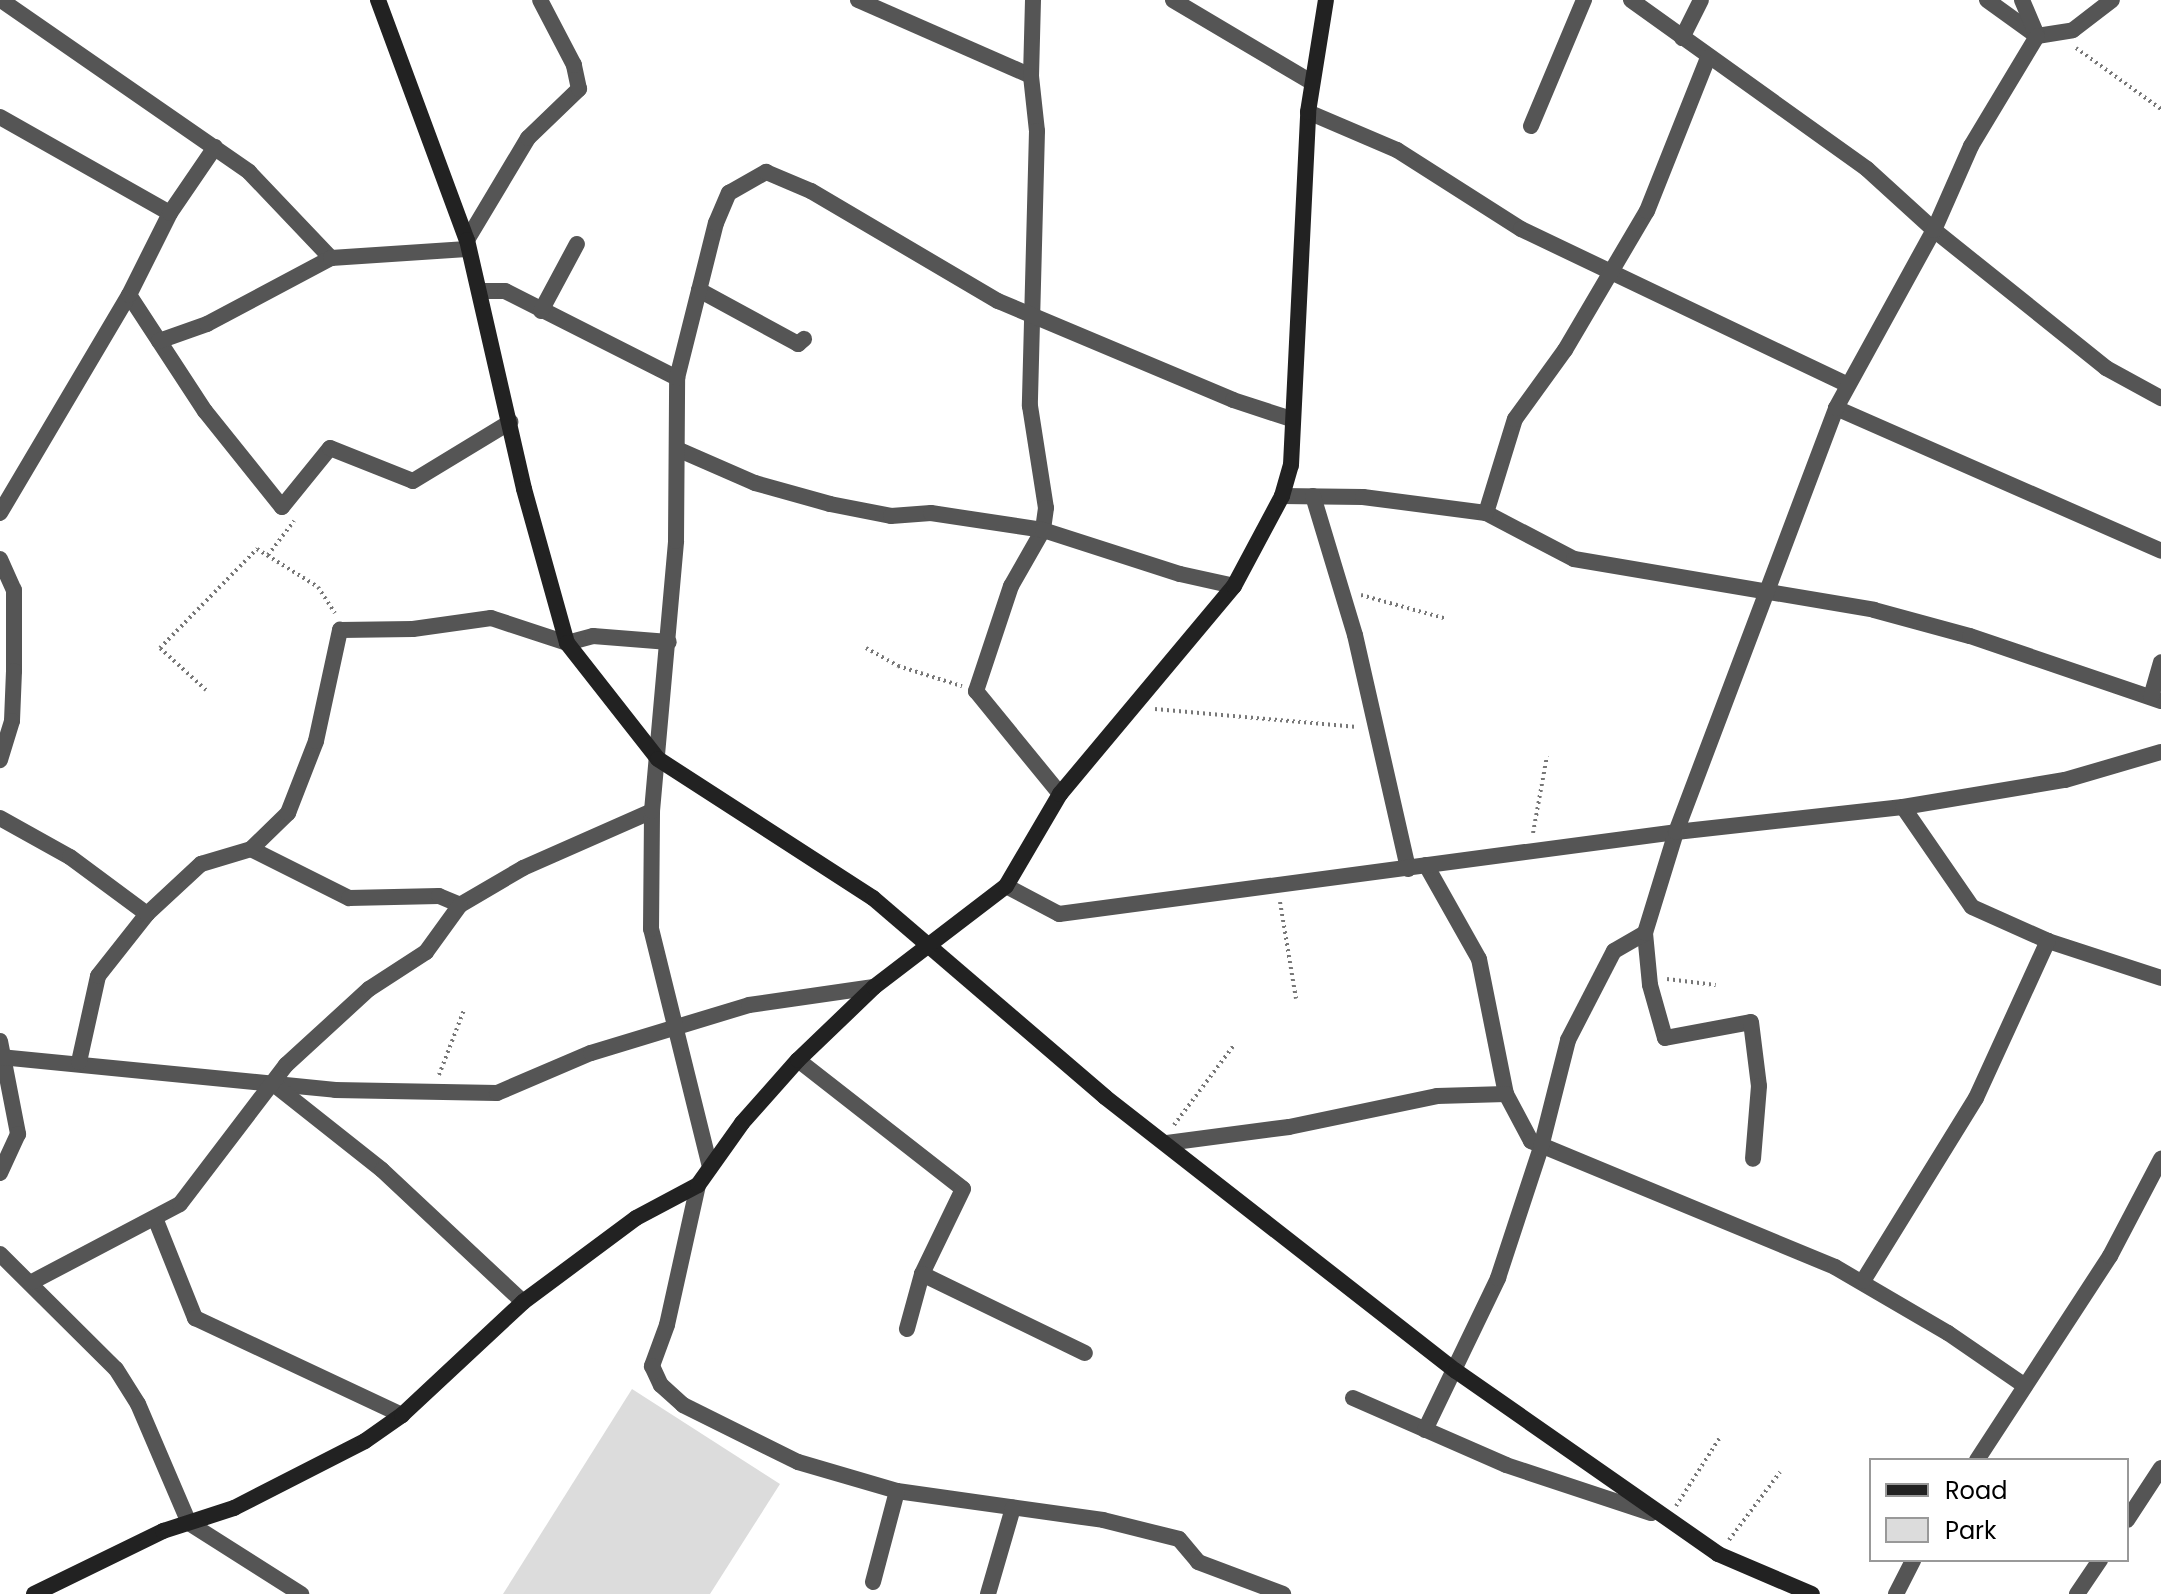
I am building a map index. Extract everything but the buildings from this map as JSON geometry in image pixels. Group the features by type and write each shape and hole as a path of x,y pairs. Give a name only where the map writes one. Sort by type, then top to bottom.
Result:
{"street":[{"path":"1,0 215,147 280,199 331,258"},
{"path":"378,0 467,245 567,643 658,759 873,898 1165,1142 1456,1371 1659,1517 1718,1554 1812,1594"},
{"path":"467,245 528,138 579,89 574,65 540,0"},
{"path":"858,0 1031,76"},
{"path":"1033,0 1031,76 1037,131 1030,406 1046,508 1043,530 1011,586 976,691 1045,769 1060,794"},
{"path":"1173,0 1311,82"},
{"path":"1283,1594 1198,1562 1179,1539 1013,1508 897,1491 798,1462 683,1405 661,1385 652,1366 667,1325 698,1185 710,1167 798,1060 874,987 932,947 1006,886 1060,794 1234,586 1282,496 1291,465 1308,112 1326,0"},
{"path":"1531,126 1584,0"},
{"path":"1631,0 1708,58 1796,114 2106,368 2161,398"},
{"path":"1682,38 1701,0"},
{"path":"1987,0 2037,36 2073,30 2112,0"},
{"path":"2022,0 2037,36"},
{"path":"1753,1159 1759,1086 1751,1022 1665,1038 1649,977 1645,933 1676,832 1836,408 1934,230 1971,146 2037,36"},
{"path":"1486,513 1515,419 1565,350 1647,211 1708,58"},
{"path":"1308,112 1397,150 1521,229 1848,385"},
{"path":"0,117 170,213"},
{"path":"0,513 129,295 170,213 215,147"},
{"path":"710,1167 679,1029 651,929 652,811 669,642 677,378 699,290 729,193 766,172 850,213 959,281 1233,400 1291,419"},
{"path":"541,311 577,244"},
{"path":"159,341 207,324 331,258 467,245"},
{"path":"699,290 798,344 804,339"},
{"path":"480,291 505,291 677,378"},
{"path":"129,295 205,411 282,507 330,448 413,481 510,422"},
{"path":"1836,408 2161,551"},
{"path":"677,449 755,483 830,504 891,516 931,513 1043,530 1180,574 1234,586"},
{"path":"1282,496 1363,497 1486,513 1574,559 1764,594 1874,610 1942,628 2156,699 2161,662"},
{"path":"1313,496 1376,727 1408,869"},
{"path":"0,559 14,590 14,671 12,721 0,760"},
{"path":"79,1062 98,976 147,914 201,864 251,849 288,813 316,741 340,630 413,629 491,618 567,643 593,636 669,642"},
{"path":"1006,886 1044,911 1059,914 1676,832 1903,807 2065,780 2161,752"},
{"path":"1903,807 1972,907 2048,941 2161,978"},
{"path":"32,1282 180,1204 275,1085 286,1065 369,989 426,952 460,905 523,868 652,811"},
{"path":"0,818 70,857 147,914"},
{"path":"251,849 349,898 439,896 460,905"},
{"path":"1426,865 1479,959 1506,1094 1531,1141 1679,1199 1863,1281 2025,1386"},
{"path":"1425,1430 1456,1371 1465,1340 1498,1278 1541,1147 1568,1040 1614,951 1645,933"},
{"path":"1863,1281 1976,1098 2048,941"},
{"path":"0,1173 18,1134 2,1052 275,1085 497,1093 579,1057 789,996 874,987"},
{"path":"798,1060 963,1189 922,1274 907,1329"},
{"path":"275,1085 382,1170 523,1302"},
{"path":"1165,1142 1289,1127 1437,1096 1506,1094"},
{"path":"1978,1458 2110,1256 2161,1159"},
{"path":"34,1594 118,1551 234,1508 365,1441 402,1415 523,1302 636,1218 698,1185"},
{"path":"155,1218 195,1318 402,1415"},
{"path":"0,1254 32,1282 116,1369 138,1404 189,1523 301,1594"},
{"path":"922,1274 1085,1353"},
{"path":"1353,1398 1506,1465 1659,1517"},
{"path":"2129,1517 2161,1468"},
{"path":"873,1582 897,1491"},
{"path":"988,1594 1013,1508"},
{"path":"1896,1594 1912,1562"},
{"path":"2077,1594 2099,1562"}],"path":[{"path":"2057,35 2161,109"},
{"path":"267,556 295,521 282,507"},
{"path":"206,690 160,648 257,549 318,587 337,616 340,630"},
{"path":"1340,589 1447,619"},
{"path":"866,648 898,666 976,691"},
{"path":"1137,703 1203,715 1376,727"},
{"path":"1530,852 1547,756"},
{"path":"1278,887 1296,999"},
{"path":"1649,977 1716,985"},
{"path":"433,1092 464,1010"},
{"path":"1165,1142 1234,1045"},
{"path":"1659,1517 1719,1439"},
{"path":"1718,1554 1780,1472"}],"green space":[{"path":"632,1389 780,1484 710,1594 503,1594"}]}
